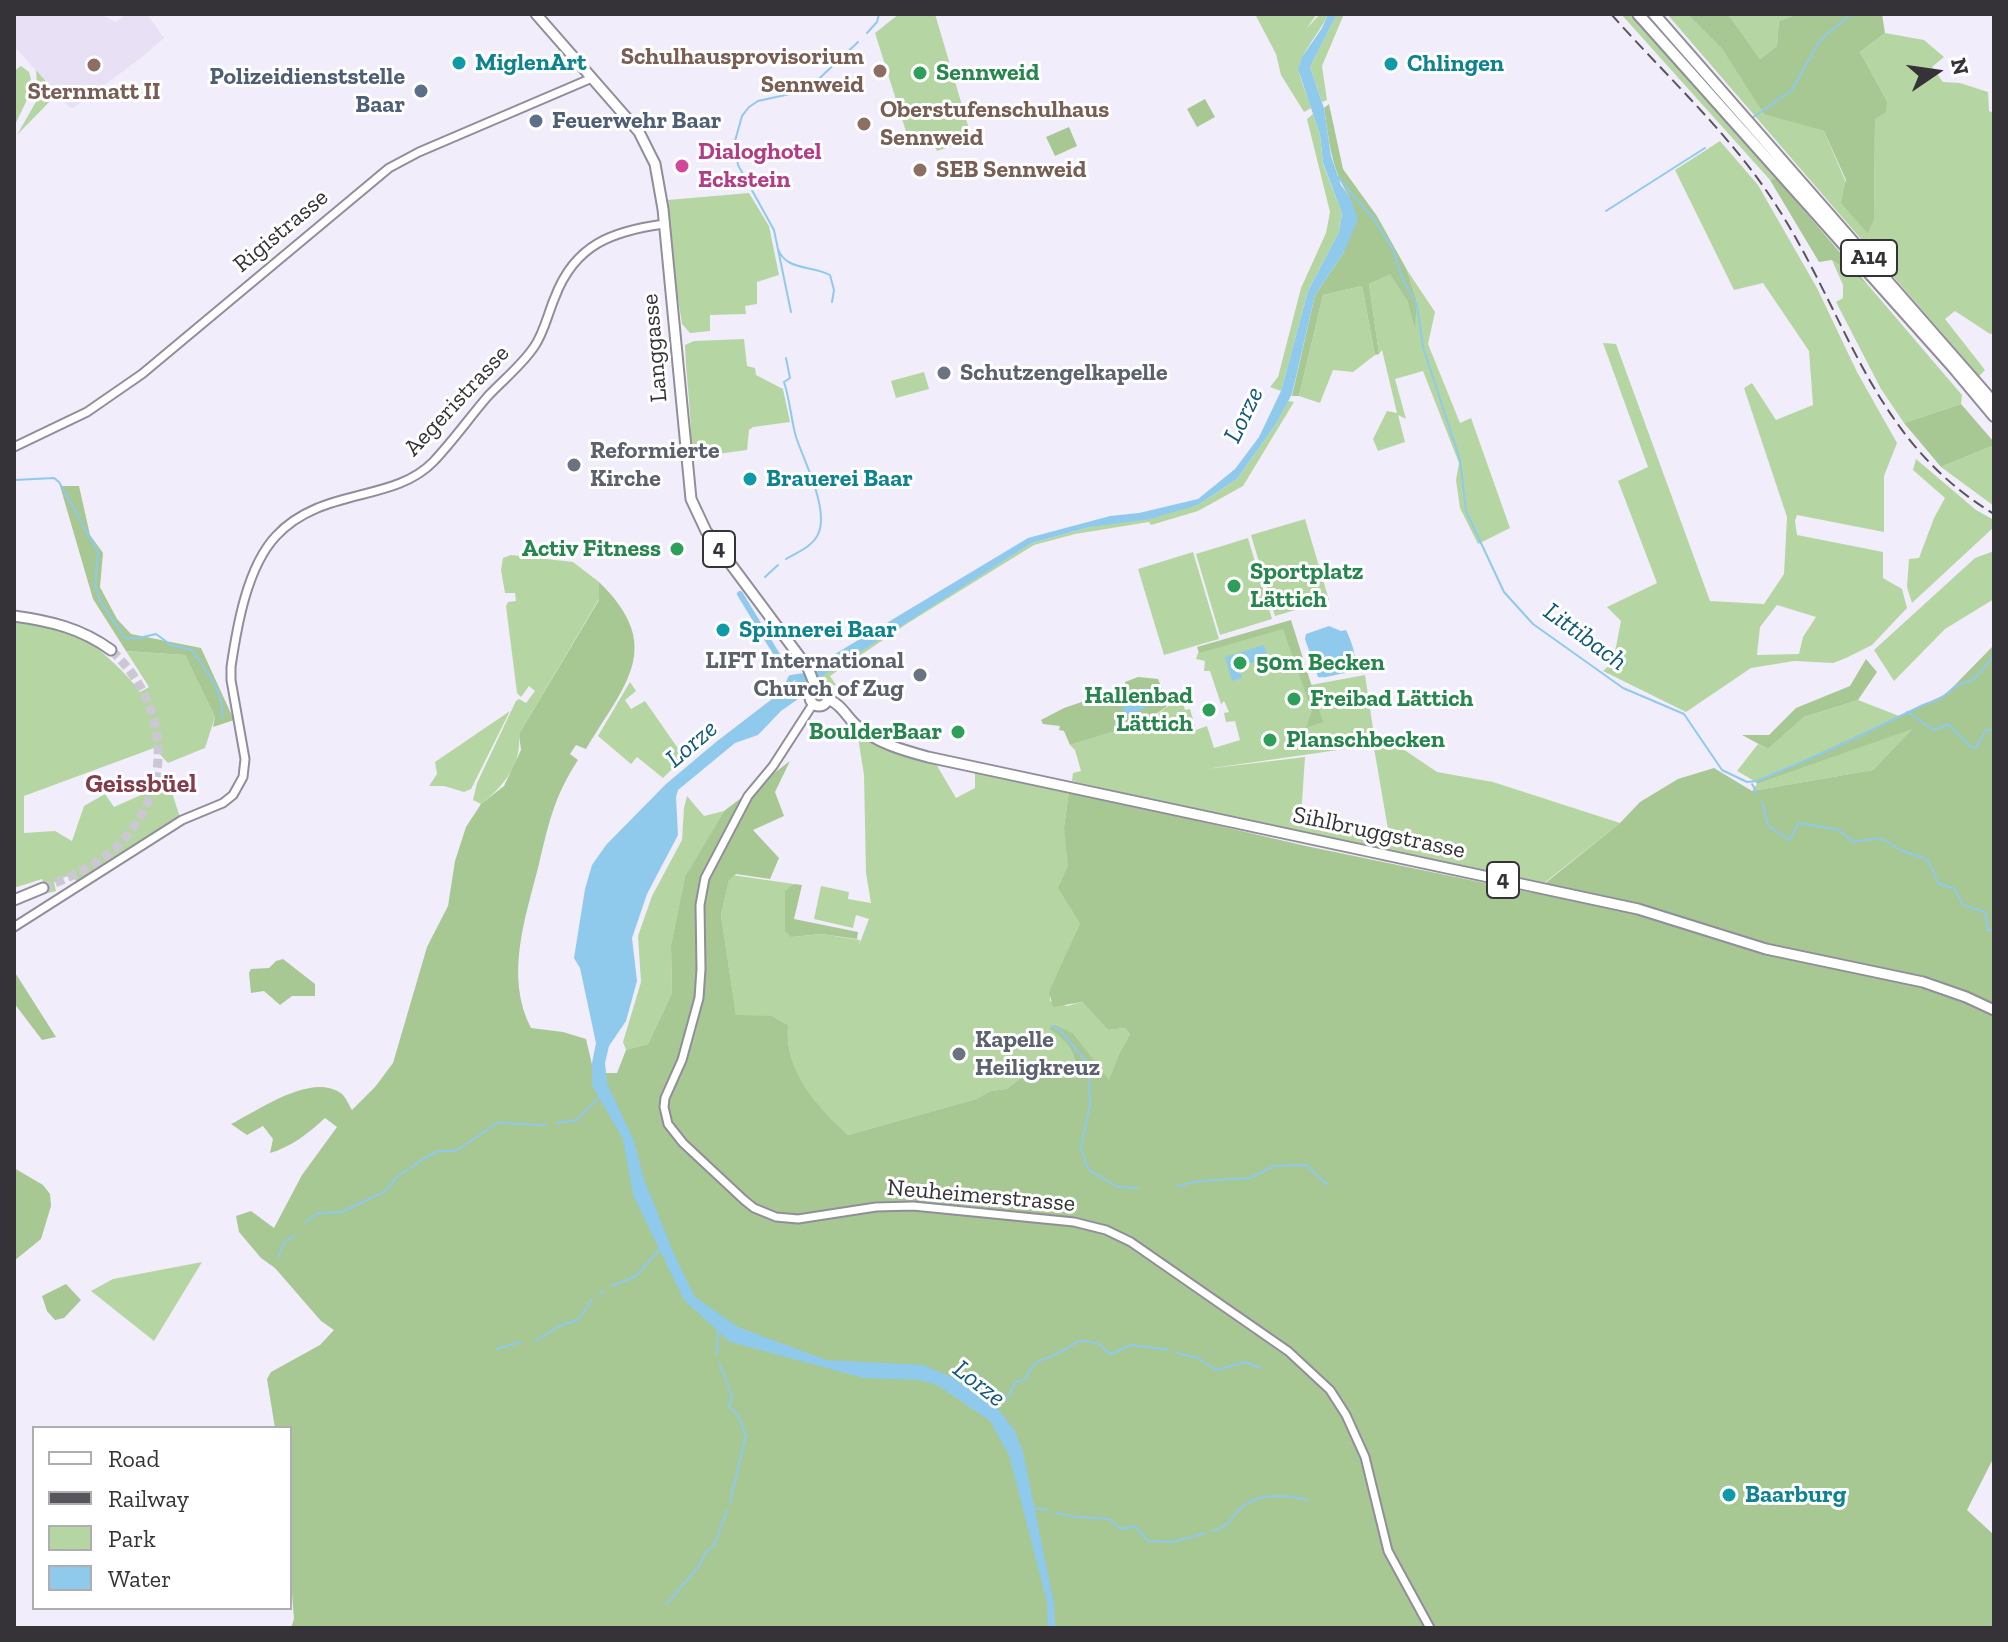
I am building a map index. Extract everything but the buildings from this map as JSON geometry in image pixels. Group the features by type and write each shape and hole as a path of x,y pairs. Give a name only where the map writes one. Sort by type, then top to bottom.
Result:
{"highway":[{"name":"A14","path":"1638,14 1994,416"},
{"name":"A14","path":"1654,14 1994,403"}],"main road":[{"name":"4","path":"536,14 594,80"},
{"name":"Langgasse","path":"594,80 648,146 658,174 691,499 706,531 808,668 816,685"},
{"path":"14,616 73,628 111,650"},
{"path":"816,685 810,696 822,703"},
{"name":"Sihlbruggstrasse","path":"816,685 825,689 822,703 881,741 928,757 1638,909 1766,949 1923,982 1994,1010"},
{"path":"14,900 43,888"}],"street":[{"name":"Rigistrasse","path":"14,447 78,418 142,374 389,168 419,152 594,80"},
{"name":"Aegeristrasse","path":"14,927 182,820 223,803 239,786 245,759 231,667 251,577 277,535 316,507 398,483 426,469 535,346 569,269 588,250 610,236 664,224"},
{"name":"Neuheimerstrasse","path":"822,703 807,710 773,766 748,796 705,878 700,905 699,998 682,1060 665,1098 665,1115 673,1132 744,1200 776,1217 798,1219 876,1207 913,1206 1074,1222 1106,1230 1131,1242 1288,1351 1330,1390 1346,1415 1365,1457 1388,1551 1430,1628"}],"shaded area":[{"path":"14,14 100,14 116,22 126,14 147,14 164,38 73,108 14,46"}],"green space":[{"name":"Sennweid","path":"899,14 935,14 972,139 937,151 929,134 909,141 875,33"},
{"path":"1255,14 1317,14 1306,29 1320,14 1328,14 1299,65 1311,108 1304,112 1281,75 1276,54"},
{"path":"1337,14 1344,14 1322,66 1327,100 1322,102 1310,67"},
{"path":"1621,14 1629,14 1776,178 1770,180"},
{"path":"1667,14 1687,14 1722,49 1764,113 1824,131 1868,234 1874,218 1875,119 1887,101 1860,52 1885,33 1924,40 1944,57 1932,67 1943,82 1960,83 1988,92 1989,111 1994,113 1994,333 1990,334 1955,311 1945,319 1985,370 1979,376"},
{"path":"1687,14 1728,14 1760,59 1777,46 1779,21 1798,14 1882,14 1885,33 1860,52 1887,101 1886,112 1875,119 1874,219 1868,234 1841,203 1846,180 1824,131 1764,114 1722,49"},
{"path":"1728,14 1798,14 1779,21 1777,46 1760,59"},
{"path":"21,66 29,72 33,87 14,127 14,71"},
{"path":"36,70 57,94 17,135 41,93 37,87"},
{"path":"1205,99 1215,117 1197,127 1187,109"},
{"path":"1329,104 1343,169 1377,216 1407,270 1417,302 1415,329 1408,302 1390,274 1369,284 1379,354 1375,355 1362,286 1323,295 1299,396 1292,396 1315,295 1344,252 1350,197 1332,154 1324,108"},
{"path":"1313,114 1320,135 1323,164 1342,213 1339,232 1308,291 1281,391 1270,387 1278,377 1301,288 1326,233 1330,212 1307,119"},
{"path":"1069,127 1077,146 1055,156 1046,137"},
{"path":"1720,141 1758,185 1817,288 1857,372 1897,443 1884,476 1884,532 1797,515 1797,535 1883,552 1883,578 1902,589 1907,608 1872,645 1846,658 1833,663 1794,661 1751,668 1686,712 1603,671 1613,662 1621,621 1607,607 1657,583 1618,481 1648,467 1603,343 1616,344 1710,601 1764,604 1784,574 1787,517 1744,388 1752,383 1776,420 1813,405 1809,351 1763,283 1734,290 1675,170","holes":["1777,605 1816,617 1803,637 1799,654 1757,655 1760,627"]},
{"path":"1776,178 1868,285 1832,260 1819,262 1770,180"},
{"path":"749,193 769,226 779,275 757,282 757,304 745,306 746,314 710,315 710,331 690,333 682,324 668,200"},
{"path":"1832,260 1868,285 1962,395 1961,404 1904,423 1881,389 1836,302 1843,298 1843,285"},
{"path":"1407,270 1435,312 1428,344 1460,423 1471,418 1510,528 1478,544 1460,508 1456,480 1459,463 1423,371 1395,379 1406,419 1398,415 1405,442 1378,451 1373,439 1387,411 1397,413 1382,350 1379,354 1369,284 1390,273 1408,302 1417,302"},
{"path":"1362,286 1375,355 1353,372 1333,370 1320,403 1299,396 1323,295"},
{"path":"744,339 747,366 755,368 756,375 783,389 790,422 753,427 749,430 747,450 702,456 702,449 691,450 685,345 694,341"},
{"path":"924,372 929,389 896,398 891,381"},
{"path":"1288,401 1294,402 1243,486 1198,511 1151,525 1149,522 1075,534 1034,545 908,623 830,676 836,685 830,686 820,676 1032,543 1090,527 1198,505 1237,479 1276,424"},
{"path":"1961,404 1994,445 1941,467 1904,423"},
{"path":"1994,445 1994,506 1941,467"},
{"path":"1916,459 1976,510 1994,520 1994,527 1912,603 1907,587 1909,559 1919,558 1945,498 1913,470"},
{"path":"60,486 79,486 90,535 103,553 100,587 117,619 131,634 201,648 234,720 213,727 215,717 185,655 126,651 93,599"},
{"path":"1305,519 1329,600 1275,616 1251,535"},
{"name":"Sportplatz Lättich","path":"1248,538 1272,619 1220,635 1196,554"},
{"path":"1994,551 1994,599 1945,629 1894,681 1874,650 1975,558"},
{"path":"1193,552 1219,639 1164,655 1138,569"},
{"path":"511,555 573,562 599,582 599,599 519,734 518,755 510,774 481,804 473,800 477,783 516,701 519,699 526,703 535,691 529,686 521,697 517,693 506,606 508,602 516,601 515,593 505,593 501,570 503,558"},
{"path":"599,582 619,605 631,626 635,646 632,666 614,705 586,749 576,745 570,754 578,760 563,786 549,822 528,904 518,967 523,1008 531,1028 586,1039 594,1073 617,1073 626,1050 648,1044 672,993 671,945 685,877 724,811 790,761 775,792 784,816 753,830 779,858 770,879 736,874 729,880 721,915 736,1015 772,1016 788,1025 791,1057 804,1086 848,1135 976,1099 991,1091 1007,1089 1019,1079 1029,1076 1076,1078 1071,1049 1049,1029 1055,1025 1074,1034 1109,1080 1130,1034 1125,1028 1108,1030 1082,1002 1053,1007 1049,992 1080,923 1058,888 1068,866 1064,827 1069,791 1306,846 1533,893 1620,823 1640,802 1678,779 1714,768 1752,791 1873,770 1912,729 1756,782 1946,694 1994,645 1994,1457 1967,1510 1994,1535 1994,1628 291,1628 294,1619 292,1426 275,1426 267,1379 271,1372 320,1345 334,1330 321,1321 275,1268 261,1258 239,1232 236,1216 251,1211 274,1228 302,1175 337,1127 325,1118 299,1139 270,1153 273,1139 263,1126 247,1135 231,1124 286,1095 316,1087 330,1088 342,1094 352,1110 393,1063 427,947 448,906 455,861 466,827 481,804 504,786 521,750 519,734 599,600"},
{"path":"1291,620 1323,722 1306,728 1312,711 1283,629 1199,653 1197,647"},
{"path":"14,621 52,627 81,636 115,664 140,692 149,687 126,651 185,655 215,717 205,748 168,763 154,748 24,796 24,833 55,831 72,841 84,806 105,794 114,807 141,795 165,772 180,817 98,873 76,881 72,874 54,882 56,891 48,893 42,879 14,888"},
{"path":"1285,624 1305,686 1365,675 1374,735 1372,743 1206,769 1305,757 1301,817 1329,815 1389,835 1374,748 1387,744 1406,751 1437,772 1493,782 1620,823 1543,884 1300,835 1072,781 1073,773 1081,771 1075,750 1070,745 1151,719 1181,696 1185,710 1190,709 1196,730 1207,726 1214,748 1240,740 1235,721 1226,722 1224,713 1229,712 1224,701 1221,704 1210,671 1204,671 1205,661 1196,659 1198,653"},
{"path":"1866,659 1877,672 1858,700 1804,717 1768,749 1742,735 1769,735 1796,708 1850,686"},
{"path":"1138,677 1158,679 1166,698 1166,707 1146,721 1070,745 1064,731 1059,730 1060,726 1043,724 1041,720 1064,708 1126,687 1125,682"},
{"path":"630,682 636,691 625,700 631,709 645,701 684,757 663,778 637,757 631,764 598,736"},
{"path":"1858,700 1899,716 1756,782 1737,771 1758,744 1768,749 1804,717"},
{"path":"510,711 471,789 464,792 444,786 429,786 437,774 435,762"},
{"path":"1913,728 1873,770 1752,791 1757,784"},
{"path":"857,731 886,749 936,764 956,798 975,788 975,772 1069,791 1064,827 1080,923 1050,992 1050,1001 1067,1006 1082,1002 1108,1030 1125,1028 1130,1034 1109,1081 1074,1034 1049,1029 1071,1049 1076,1078 1029,1076 1019,1079 1007,1089 848,1135 804,1086 791,1058 788,1025 772,1016 736,1016 721,915 732,875 794,884 785,892 791,937 821,934 860,940 859,945 869,919 856,915 853,928 814,919 821,886 849,892 848,899 871,903 866,873 864,775"},
{"path":"687,796 704,816 724,811 685,878 671,945 672,993 648,1044 626,1050 623,1042 641,982 638,936 652,896 682,840"},
{"path":"794,884 802,885 794,919 858,932 857,939 821,934 791,937 785,931 785,891"},
{"path":"283,959 315,984 315,996 292,996 280,1005 264,991 251,993 251,969 269,968"},
{"path":"14,971 56,1037 42,1040 14,1003"},
{"path":"14,1168 43,1185 50,1194 51,1206 41,1239 14,1261"},
{"path":"202,1262 154,1341 91,1291 113,1279"},
{"path":"66,1284 81,1300 64,1318 55,1320 47,1311 42,1296"}],"water":[{"path":"1328,14 1337,14 1310,67 1324,108 1331,156 1358,219 1344,252 1315,295 1292,394 1276,424 1237,479 1198,505 1150,519 1090,527 1032,543 805,687 798,699 781,711 758,735 735,743 678,790 678,835 647,894 632,938 637,981 626,1021 609,1046 605,1063 607,1083 634,1141 644,1179 676,1259 695,1297 738,1327 826,1360 923,1365 954,1378 998,1409 1015,1431 1023,1452 1054,1604 1055,1628 1048,1628 1047,1602 1009,1455 990,1421 937,1385 919,1380 864,1378 730,1342 684,1300 633,1195 623,1139 592,1085 596,1043 580,968 574,958 585,889 592,865 606,845 666,784 815,666 1028,538 1110,516 1139,513 1198,499 1235,469 1259,437 1281,391 1308,291 1339,232 1342,213 1323,163 1320,135 1298,69"},
{"path":"1329,626 1346,630 1354,652 1353,668 1350,673 1318,677 1306,634"},
{"name":"50m Becken","path":"1264,645 1268,658 1239,667 1242,678 1232,681 1225,657"},
{"path":"1152,689 1151,703 1130,715 1124,712 1123,700 1131,691"}],"waterway":[{"path":"867,33 877,22 879,14"},
{"path":"1752,118 1792,90 1820,40 1851,14"},
{"path":"807,90 858,42"},
{"path":"791,312 774,230 738,165 735,141 742,116 749,107 758,101 799,92"},
{"path":"1606,211 1705,148"},
{"name":"Littibach","path":"1338,177 1373,218 1393,250 1403,280 1417,305 1423,347 1460,460 1466,511 1504,592 1533,624 1623,688 1684,714 1722,770 1747,782 1757,781 1940,699 1956,686 1974,679 1994,656"},
{"path":"778,249 787,261 830,275 834,290 832,302"},
{"path":"786,358 790,378 784,382 796,437 818,497 821,522 813,541 786,559"},
{"path":"14,480 54,478 59,482 98,552 95,585 100,601 125,638 156,634 171,645 192,650 217,691 222,717"},
{"path":"765,577 778,565"},
{"path":"740,594 785,668"},
{"path":"792,692 788,685 791,678 811,675"},
{"path":"1907,712 1934,730 1948,724 1976,748 1986,730 1994,730"},
{"path":"1752,784 1757,793"},
{"path":"1762,802 1768,826 1789,840 1799,823 1839,830 1853,842 1880,838 1903,851 1927,859 1939,884 1954,888 1963,905 1985,912 1988,930 1994,930"},
{"path":"1051,1026 1060,1030 1085,1060"},
{"path":"1089,1072 1090,1105 1081,1148 1086,1164 1090,1171 1118,1187 1138,1188"},
{"path":"556,1123 577,1120 601,1096"},
{"path":"306,1222 318,1213 341,1212 384,1192 398,1176 423,1159 439,1151 456,1151 497,1123 546,1125"},
{"path":"1177,1186 1199,1181 1250,1178 1274,1166 1306,1165 1328,1185"},
{"path":"278,1258 284,1242 294,1236"},
{"path":"612,1286 636,1276 660,1249"},
{"path":"600,1294 604,1291"},
{"path":"535,1341 579,1319 592,1299"},
{"path":"717,1354 718,1331"},
{"name":"Lorze","path":"1001,1402 1010,1394 1015,1382 1026,1379 1034,1365 1080,1340 1099,1344 1110,1354 1132,1345 1168,1350"},
{"path":"497,1349 521,1342"},
{"path":"1177,1353 1198,1358 1216,1370 1245,1362 1261,1368"},
{"path":"719,1363 732,1396 729,1407 737,1414 746,1435 730,1502"},
{"path":"1213,1531 1256,1499 1282,1496 1308,1500"},
{"path":"1033,1508 1048,1510"},
{"path":"667,1604 699,1566 706,1551 714,1546 727,1510"},
{"path":"1056,1513 1109,1519 1121,1529 1135,1526 1148,1541 1173,1542 1205,1533"}],"tunnel":[{"path":"43,888 88,867 113,850 148,803 156,776 158,750 155,723 131,672 111,650"}],"railway":[{"path":"1611,14 1737,152 1774,202 1800,245 1865,372 1889,412 1918,450 1952,484 1994,514"}],"place":[{"name":"MiglenArt","path":"459,63"},
{"name":"Chlingen","path":"1391,64"},
{"name":"Sternmatt II","path":"94,65"},
{"name":"Schulhausprovisorium Sennweid","path":"880,71"},
{"name":"Sennweid","path":"920,73"},
{"name":"Polizeidienststelle Baar","path":"421,91"},
{"name":"Feuerwehr Baar","path":"536,121"},
{"name":"Oberstufenschulhaus Sennweid","path":"864,124"},
{"name":"Dialoghotel Eckstein","path":"682,166"},
{"name":"SEB Sennweid","path":"920,170"},
{"name":"Schutzengelkapelle","path":"944,373"},
{"name":"Reformierte Kirche","path":"574,465"},
{"name":"Brauerei Baar","path":"750,479"},
{"name":"Activ Fitness","path":"677,549"},
{"name":"Sportplatz Lättich","path":"1234,586"},
{"name":"Spinnerei Baar","path":"723,630"},
{"name":"50m Becken","path":"1240,663"},
{"name":"LIFT International Church of Zug","path":"920,675"},
{"name":"Freibad Lättich","path":"1294,699"},
{"name":"Hallenbad Lättich","path":"1209,710"},
{"name":"BoulderBaar","path":"958,732"},
{"name":"Planschbecken","path":"1270,740"},
{"name":"Kapelle Heiligkreuz","path":"959,1054"},
{"name":"Baarburg","path":"1729,1495"}],"district":[{"name":"Geissbüel","path":"141,785"}]}
